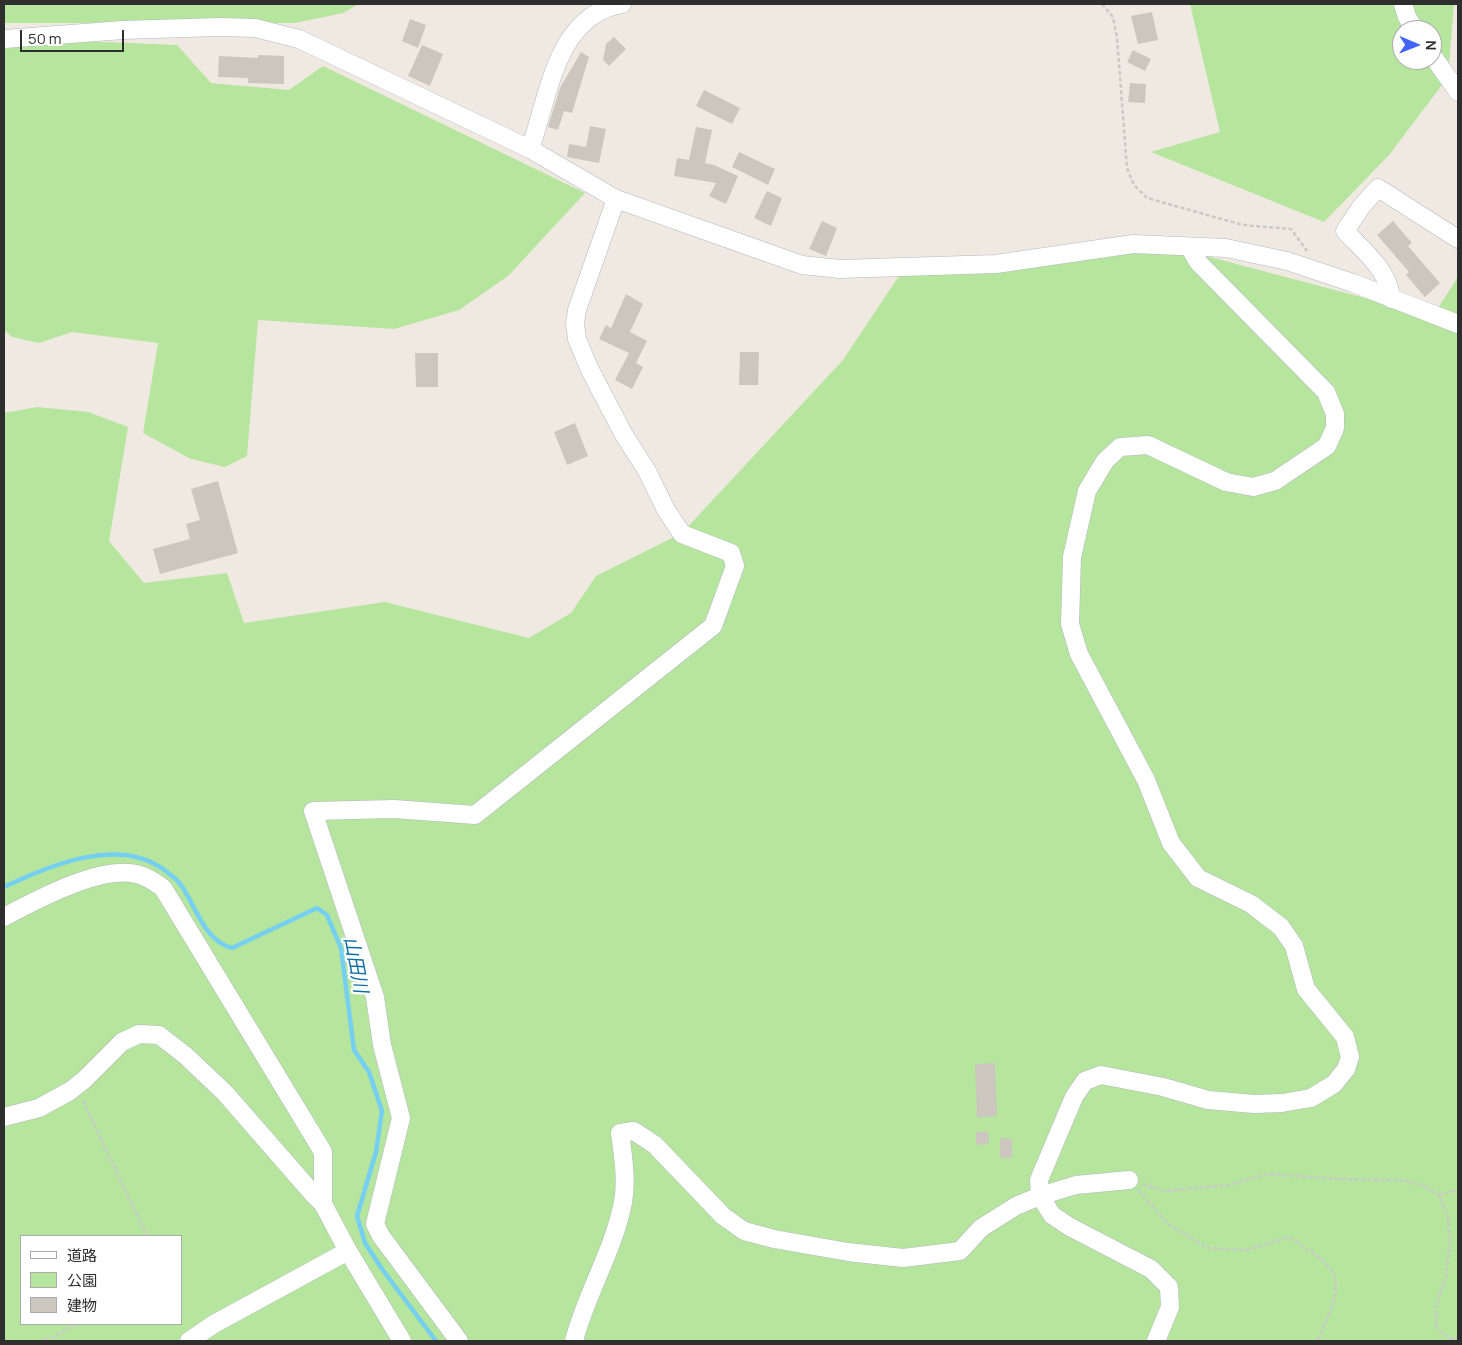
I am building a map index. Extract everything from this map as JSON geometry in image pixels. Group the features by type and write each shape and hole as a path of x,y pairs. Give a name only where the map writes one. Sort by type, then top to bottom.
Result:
{"street":[{"path":"530,149 560,58 573,31 588,17 612,6 622,4"},
{"path":"1403,4 1409,20"},
{"path":"4,39 123,30 255,28 299,39 530,149 616,199 802,265 840,270 996,264 1133,244 1190,248 1226,248 1287,261 1324,273 1458,324"},
{"path":"1442,69 1458,92"},
{"path":"1391,299 1391,288 1378,267 1345,231 1361,207 1378,188 1458,239"},
{"path":"459,1341 381,1236 375,1224 401,1118 382,1044 375,997 313,811 394,809 475,816 713,626 735,566 731,553 682,534 666,510 647,471 624,435 577,339 575,323 577,310 616,199"},
{"path":"1156,1341 1170,1307 1169,1288 1151,1269 1070,1227 1052,1214 1040,1196 1039,1180 1074,1097 1085,1081 1101,1075 1163,1087 1208,1100 1254,1104 1282,1103 1311,1098 1334,1084 1346,1069 1350,1057 1345,1037 1306,989 1294,946 1281,927 1251,904 1198,878 1171,843 1146,780 1079,654 1070,624 1072,557 1087,491 1106,461 1120,447 1148,445 1226,482 1252,487 1275,481 1327,446 1334,428 1334,414 1326,392 1198,262 1190,248"},
{"path":"1433,316 1458,314"},
{"path":"4,917 34,901 100,873 139,874 163,888 323,1152 323,1204"},
{"path":"4,1117 39,1108 76,1086 122,1042 139,1034 160,1035 186,1056 224,1093 323,1204 348,1251 402,1341"},
{"path":"574,1341 623,1202 623,1158 620,1133 634,1131 654,1145 723,1216 744,1231 774,1239 848,1252 903,1258 960,1250 981,1228 1016,1206 1040,1196 1076,1185 1129,1180"},
{"path":"189,1341 214,1324 348,1251"}],"path":[{"path":"1102,4 1113,17 1117,38 1127,168 1134,185 1147,198 1243,224 1291,229 1324,273"},
{"path":"76,1086 147,1235"},
{"path":"1129,1180 1164,1190 1228,1185 1268,1174 1339,1179 1400,1180 1422,1185 1440,1195 1448,1218 1450,1243 1446,1276 1436,1306 1437,1328 1448,1338 1458,1339"},
{"path":"1129,1180 1169,1225 1208,1248 1246,1250 1289,1237 1311,1251 1331,1270 1336,1279 1331,1310 1317,1341"},
{"path":"1440,1195 1458,1190"},
{"path":"38,1341 51,1338 75,1325"}],"green space":[{"path":"4,4 359,4 343,13 295,23 4,23"},
{"path":"1190,4 1454,4 1448,77 1389,155 1324,222 1151,152 1220,132"},
{"path":"4,38 177,45 211,83 289,90 323,66 585,193 508,276 459,310 394,329 258,320 247,456 225,467 191,459 143,433 158,343 72,332 39,343 12,337 4,330"},
{"path":"1172,247 1433,316 1458,277 1458,1341 4,1341 4,413 37,407 88,412 128,427 109,541 144,583 227,573 244,623 385,602 529,638 571,613 596,576 682,533 843,360 905,267"}],"building":[{"path":"1152,12 1158,40 1138,44 1131,16"},
{"path":"410,19 426,25 418,48 402,41"},
{"path":"614,37 626,49 609,66 603,60 606,44"},
{"path":"422,45 443,54 430,86 408,76"},
{"path":"1133,50 1151,59 1145,71 1127,62"},
{"path":"581,52 589,57 572,113 564,111 558,130 548,127 560,88"},
{"path":"258,55 284,56 284,84 248,83 248,78 218,77 219,56 258,58"},
{"path":"1130,83 1146,84 1145,103 1128,102"},
{"path":"704,90 740,108 732,124 696,106"},
{"path":"590,126 606,129 599,163 567,157 569,144 586,147"},
{"path":"696,127 712,130 705,163 738,176 726,204 709,196 716,183 674,176 677,158 689,160"},
{"path":"739,152 775,169 768,185 732,167"},
{"path":"767,191 782,198 771,226 754,218"},
{"path":"822,221 837,228 826,256 809,249"},
{"path":"1393,221 1412,243 1408,246 1440,283 1425,297 1406,275 1409,272 1377,235"},
{"path":"626,294 643,304 630,332 647,341 636,363 643,367 632,389 615,380 629,353 599,339 606,325 611,328"},
{"path":"740,352 759,352 758,385 739,385"},
{"path":"415,353 438,353 438,387 416,387"},
{"path":"575,423 588,456 567,465 554,432"},
{"path":"218,481 238,553 160,574 153,549 190,539 186,524 200,520 191,489"},
{"path":"995,1063 997,1116 977,1118 975,1064"},
{"path":"988,1131 989,1144 976,1145 976,1132"},
{"path":"1000,1138 1012,1139 1012,1158 1000,1158"}],"waterway":[{"name":"山田川","path":"4,887 42,870 85,857 129,856 149,861 177,880 208,931 222,944 232,948 317,908 327,915 341,948 354,1050 369,1072 382,1111 376,1152 357,1216 365,1243 436,1341"}]}
